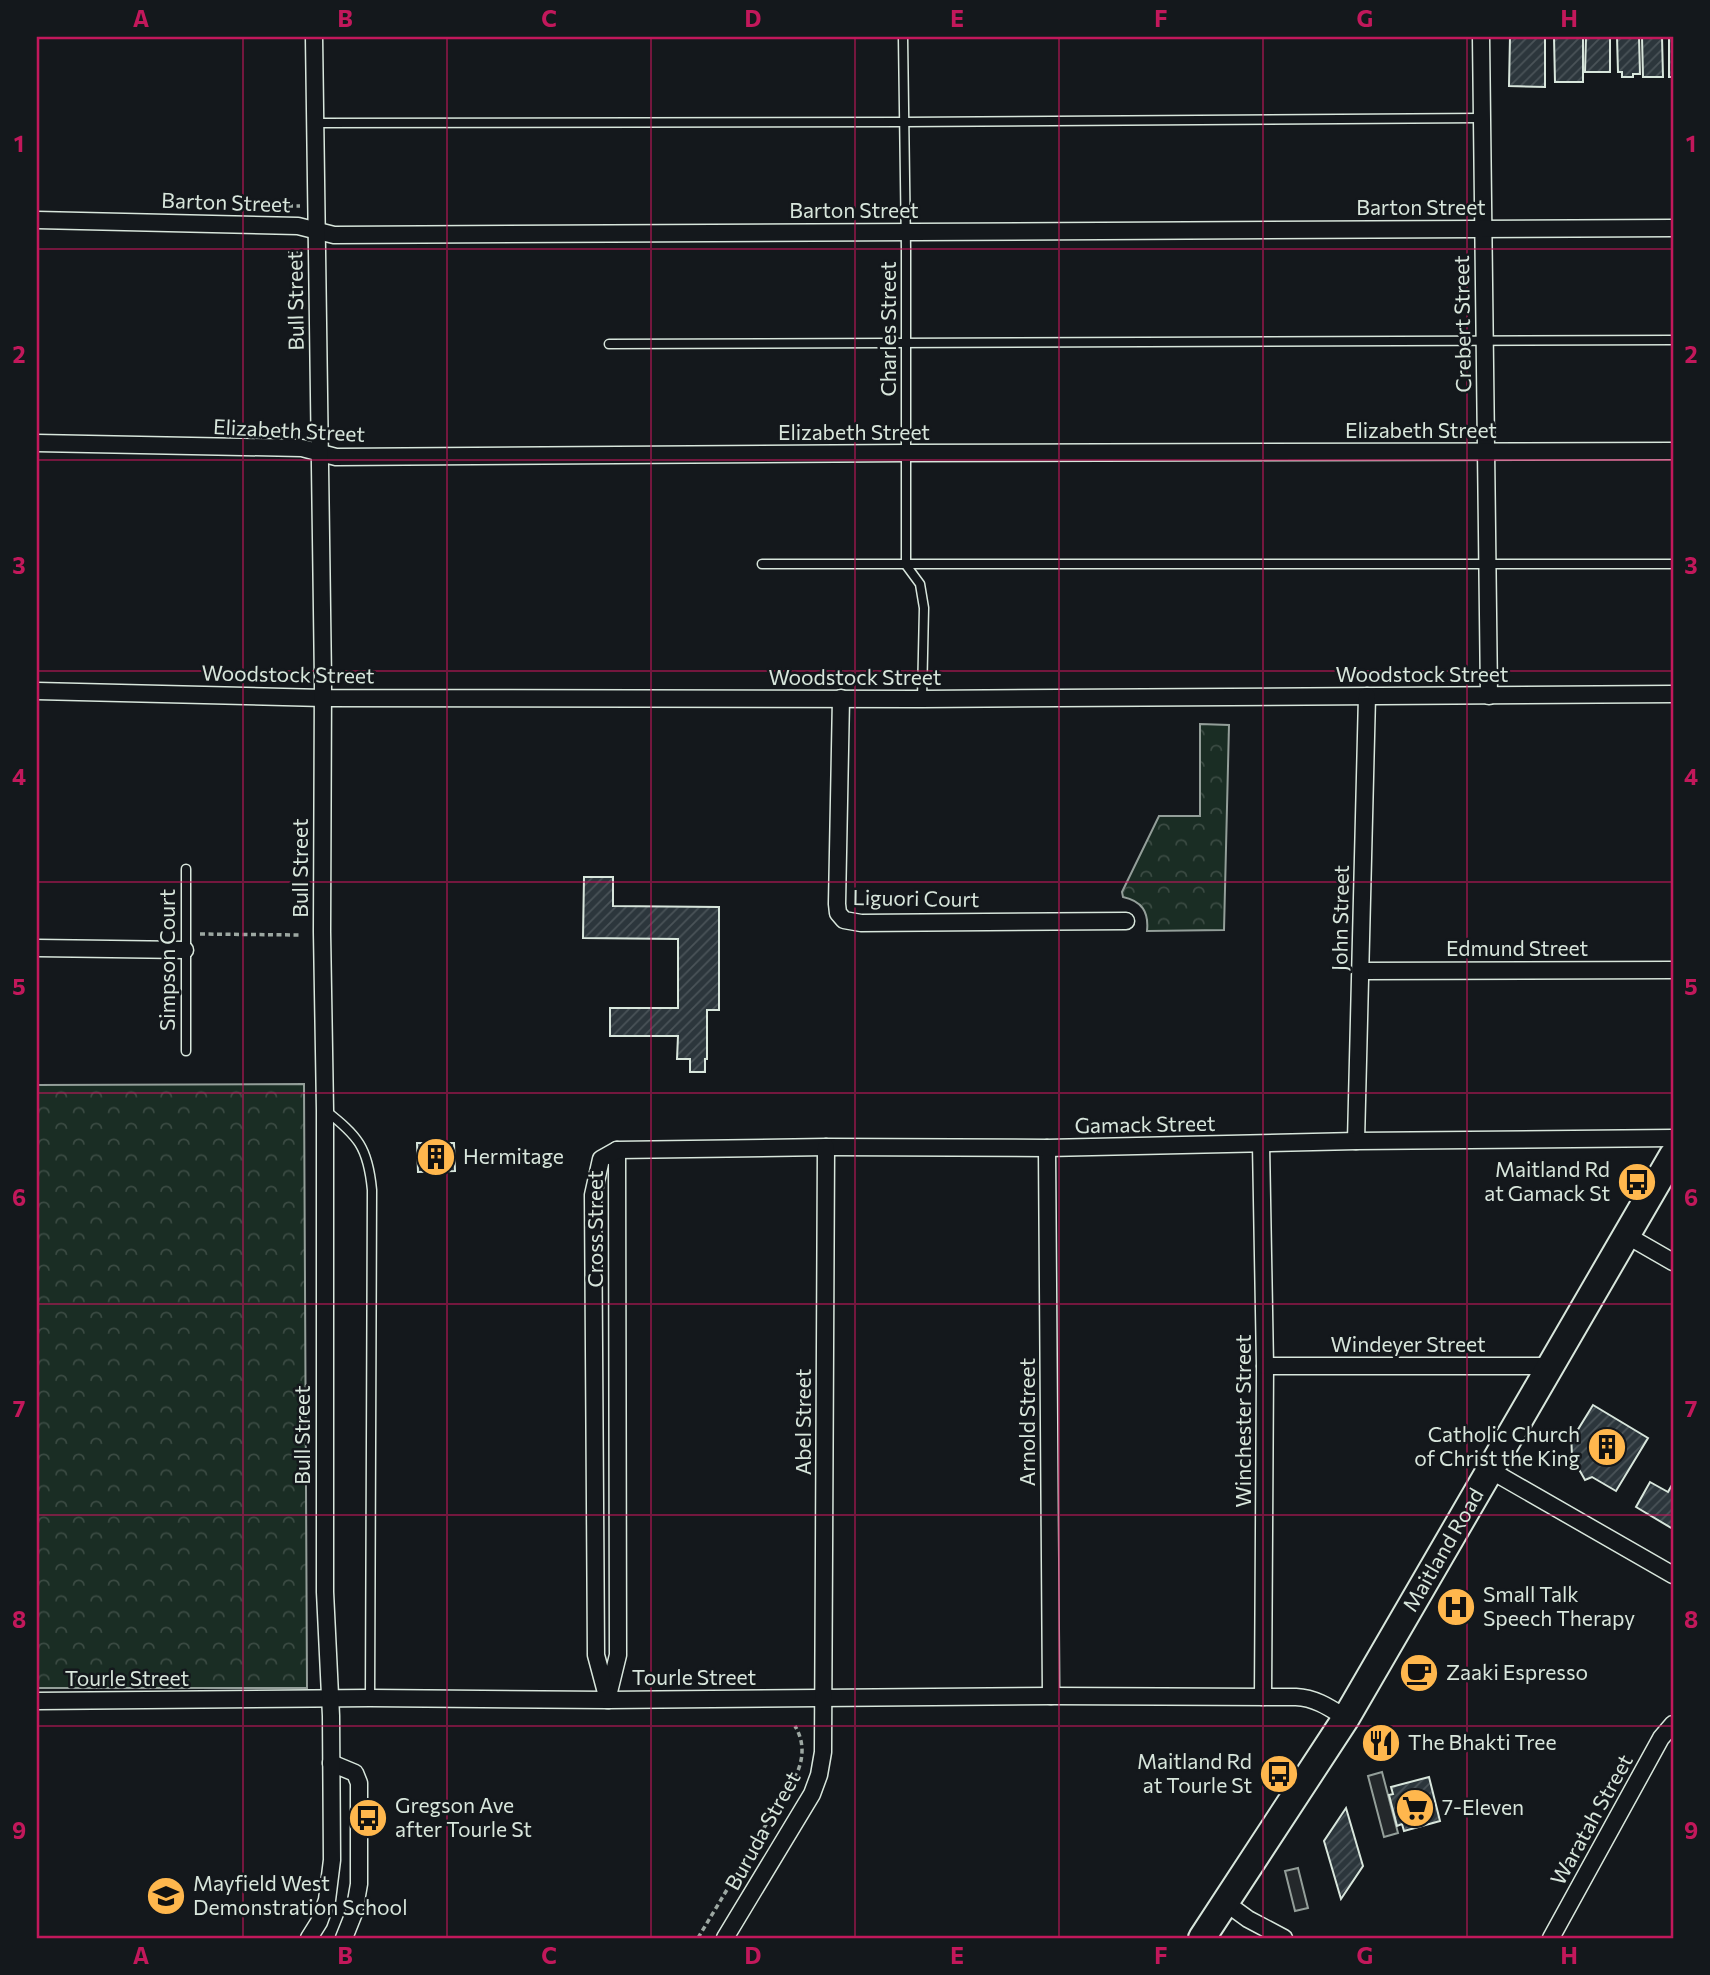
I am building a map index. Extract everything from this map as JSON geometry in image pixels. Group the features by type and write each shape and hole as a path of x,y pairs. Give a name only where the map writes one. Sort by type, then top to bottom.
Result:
{"main road":[{"name":"Maitland Road","path":"1202,1938 1346,1718 1673,1155"}],"street":[{"name":"Bull Street","path":"309,1938 323,1911 332,1860 331,1699 324,1578 323,698 314,37"},
{"name":"Crebert Street","path":"1481,37 1489,696"},
{"name":"Barton Street","path":"37,220 298,226 334,235 1673,228"},
{"name":"Elizabeth Street","path":"37,443 297,448 342,457 1673,451"},
{"name":"Woodstock Street","path":"37,691 323,698 922,699 1673,694"},
{"name":"John Street","path":"1356,1141 1367,696"},
{"name":"Liguori Court","path":"841,698 837,904 838,913 844,920 861,923 1126,921"},
{"path":"37,948 186,950"},
{"name":"Edmund Street","path":"1361,971 1673,970"},
{"name":"Gamack Street","path":"617,1150 1047,1148 1673,1138"},
{"name":"Winchester Street","path":"1262,1144 1265,1366 1263,1697"},
{"name":"Abel Street","path":"824,1698 826,1147"},
{"name":"Arnold Street","path":"1047,1148 1051,1696"},
{"name":"Cross Street","path":"617,1150 618,1655 608,1700 596,1654 593,1195 601,1159 617,1150"},
{"path":"1626,1235 1673,1262"},
{"name":"Windeyer Street","path":"1265,1366 1551,1366"},
{"path":"1490,1470 1673,1575"},
{"name":"Tourle Street","path":"37,1700 1263,1697 1308,1698 1346,1718"},
{"name":"Buruda Street","path":"725,1938 812,1794 823,1752 824,1698"},
{"name":"Waratah Street","path":"1551,1938 1661,1738 1673,1724"},
{"path":"331,1763 355,1773 359,1783 359,1884 354,1913 344,1938"},
{"path":"1226,1903 1248,1919 1284,1938"}],"lane":[{"name":"Charles Street","path":"903,37 907,453 905,565"},
{"path":"315,123 1482,118"},
{"path":"609,344 1673,340"},
{"path":"762,564 1673,564"},
{"path":"905,565 920,584 924,608 922,699"},
{"name":"Simpson Court","path":"186,869 186,1051"},
{"path":"325,1110 348,1128 361,1144 370,1165 372,1190 370,1698"}],"path":[{"path":"200,934 300,935"},
{"name":"Buruda Street","path":"698,1938 797,1773 802,1761 802,1746 795,1726"}],"green space":[{"path":"1200,724 1229,725 1224,930 1147,931 1147,918 1143,908 1135,901 1123,897 1122,892 1159,816 1200,816"},
{"path":"304,1084 307,1688 37,1688 37,1085"}],"shaded area":[{"path":"1382,1772 1398,1833 1384,1837 1368,1776"},
{"path":"1298,1868 1308,1908 1295,1911 1285,1871"}],"building":[{"path":"1510,37 1545,37 1545,87 1509,86"},
{"path":"1554,37 1583,37 1583,82 1555,82"},
{"path":"1586,37 1610,37 1610,72 1585,72"},
{"path":"1617,37 1639,37 1640,74 1622,77 1622,72 1618,72"},
{"path":"1642,37 1662,37 1663,77 1643,77"},
{"path":"1669,37 1673,37 1673,77 1669,77"},
{"path":"584,877 613,877 613,906 719,907 719,1010 707,1010 705,1072 690,1072 690,1059 677,1059 678,1036 610,1036 610,1008 678,1008 678,939 583,938"},
{"name":"Hermitage","path":"417,1143 454,1143 455,1171 418,1172"},
{"name":"Catholic Church of Christ the King","path":"1593,1405 1648,1438 1616,1491 1592,1477 1585,1480 1572,1457 1571,1432 1577,1431"},
{"path":"1650,1482 1668,1492 1673,1483 1673,1529 1636,1507"},
{"name":"7-Eleven","path":"1429,1777 1440,1821 1404,1831 1402,1824 1397,1826 1389,1795 1393,1794 1391,1787"},
{"path":"1346,1808 1363,1866 1341,1899 1324,1841"}],"place":[{"name":"Hermitage","path":"436,1157"},
{"name":"Maitland Rd at Gamack St","path":"1637,1182"},
{"name":"Catholic Church of Christ the King","path":"1607,1447"},
{"name":"Small Talk Speech Therapy","path":"1456,1607"},
{"name":"Zaaki Espresso","path":"1419,1673"},
{"name":"The Bhakti Tree","path":"1381,1743"},
{"name":"Maitland Rd at Tourle St","path":"1279,1774"},
{"name":"7-Eleven","path":"1415,1808"},
{"name":"Gregson Ave after Tourle St","path":"368,1818"},
{"name":"Mayfield West Demonstration School","path":"166,1896"}]}
